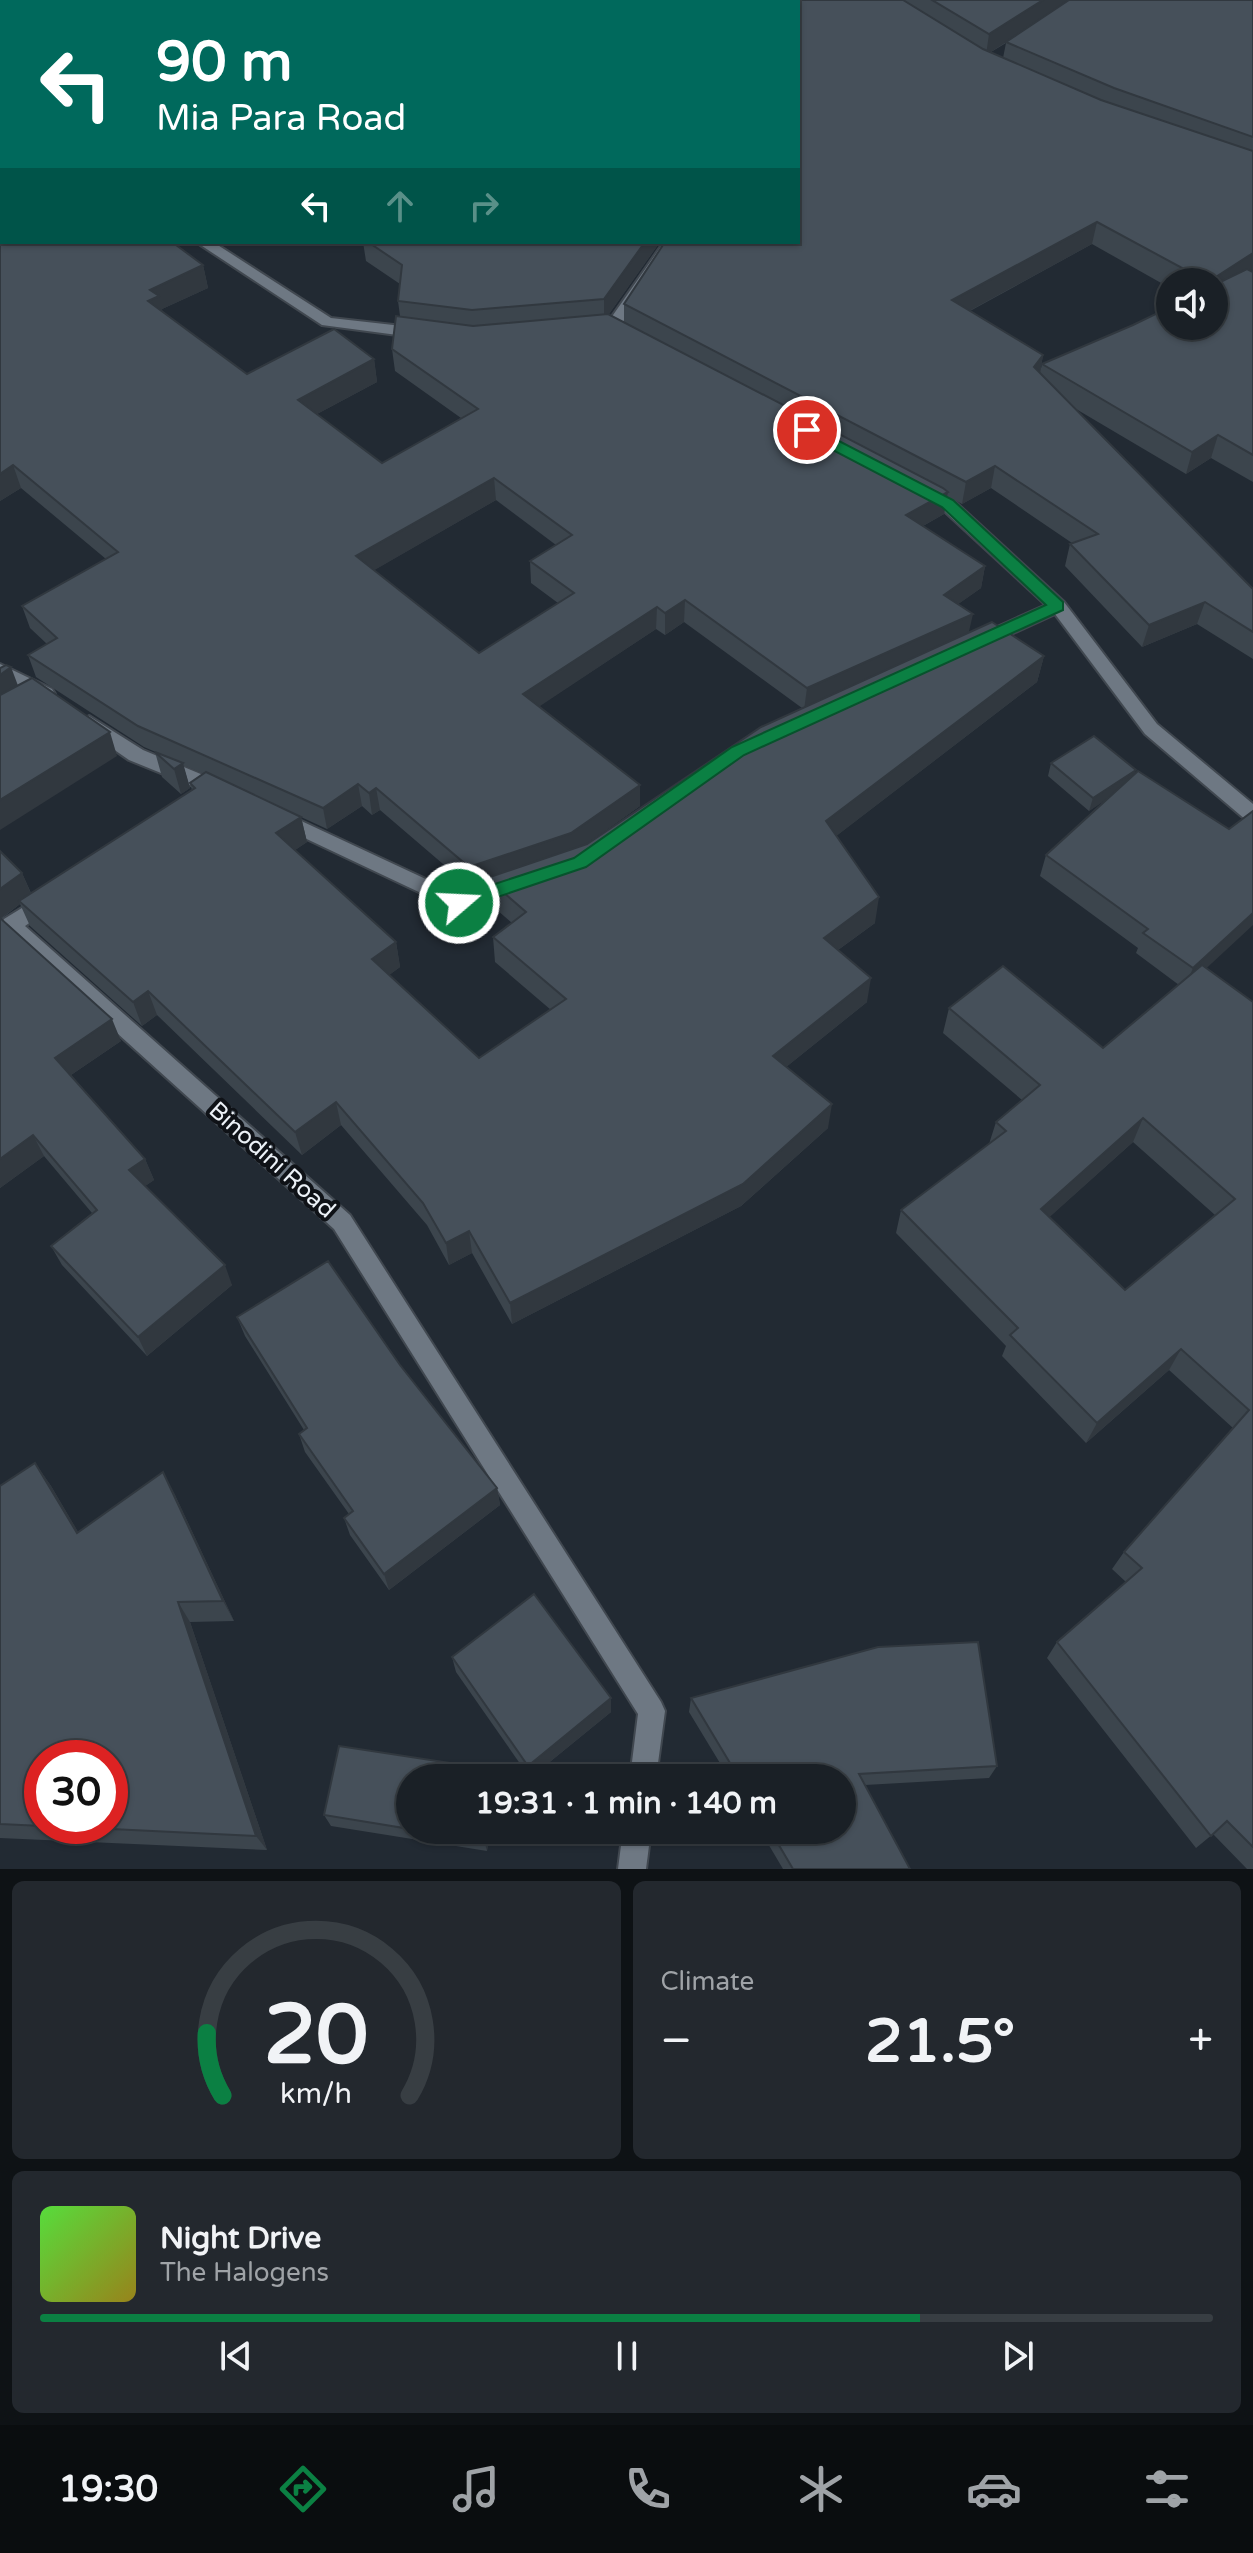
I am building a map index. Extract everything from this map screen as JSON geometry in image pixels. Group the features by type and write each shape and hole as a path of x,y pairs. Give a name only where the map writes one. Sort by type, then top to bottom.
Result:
{"street":[{"path":"206,244 327,322 430,334"},
{"path":"639,342 603,328 669,244"},
{"path":"905,482 947,504 1058,606 1151,729 1253,815"},
{"path":"961,650 1058,606"},
{"path":"0,670 41,690 136,755 239,799"},
{"path":"20,703 41,690"},
{"path":"187,804 212,786"},
{"path":"267,812 459,903 535,878"},
{"name":"Binodini Road","path":"61,890 11,925 342,1222 652,1711 645,1764"},
{"path":"632,1869 635,1844"}],"building":[{"path":"800,0 903,0 983,49 1101,100 1253,151 1253,253 1228,269 1182,268 1097,222 952,300 1043,355 1034,367 1253,589 1253,632 1205,602 1149,625 1070,544 1098,534 995,466 966,482 624,304 664,244 800,244"},
{"path":"932,0 1043,0 989,34"},
{"path":"1069,0 1253,0 1253,137 1114,88 1006,42"},
{"path":"0,244 175,244 203,265 150,290 159,296 148,301 247,374 334,329 374,359 298,400 382,463 478,409 392,349 396,316 473,326 608,314 943,488 948,492 906,515 985,566 944,595 973,614 807,688 685,600 665,613 657,607 523,694 640,785 571,833 469,867 376,788 369,793 358,784 323,808 138,726 28,655 57,638 22,606 118,552 13,465 0,474","holes":["494,478 572,535 530,561 574,593 479,653 356,556"]},
{"path":"371,244 644,244 604,299 472,310 398,301 402,265"},
{"path":"1247,269 1253,272 1253,455 1218,435 1192,452 1042,364 1156,314 1156,340 1228,340 1228,278"},
{"path":"992,622 1044,656 826,821 879,897 824,938 871,978 773,1056 832,1104 743,1184 510,1303 469,1231 446,1243 423,1203 336,1102 295,1132 148,991 133,1002 19,901 195,788 190,783 206,772 301,817 276,833 396,942 372,959 479,1058 566,999 493,937 526,912 487,878 587,844 761,727"},
{"path":"6,665 11,667 0,675 0,668"},
{"path":"32,678 110,732 0,800 0,695"},
{"path":"1094,736 1136,770 1093,798 1051,763"},
{"path":"155,752 183,763 174,769"},
{"path":"1138,771 1229,829 1253,811 1253,913 1193,968 1143,933 1148,929 1046,855"},
{"path":"0,851 22,873 0,889"},
{"path":"0,918 112,1019 55,1058 145,1159 129,1170 225,1265 138,1337 51,1246 97,1210 33,1135 0,1159"},
{"path":"1202,965 1253,1002 1253,1847 1227,1821 1211,1836 1057,1642 1142,1568 1124,1552 1249,1410 1181,1349 1097,1423 1010,1335 1018,1328 901,1210 1006,1131 996,1122 1040,1085 949,1008 1003,966 1103,1048","holes":["1143,1118 1235,1199 1125,1290 1041,1209"]},
{"path":"328,1261 400,1365 497,1488 384,1574 344,1518 353,1511 299,1434 307,1428 237,1317"},
{"path":"35,1463 77,1533 163,1472 223,1601 178,1602 256,1836 128,1830 128,1740 24,1740 24,1825 0,1824 0,1486"},
{"path":"534,1594 611,1698 527,1764 452,1657"},
{"path":"978,1642 997,1766 859,1774 910,1869 793,1869 778,1844 856,1844 856,1764 731,1764 691,1698 878,1647"},
{"path":"339,1746 457,1764 396,1764 396,1827 324,1815"}],"route":[{"path":"459,903 580,862 738,751 1058,606 947,504 807,430"}]}
